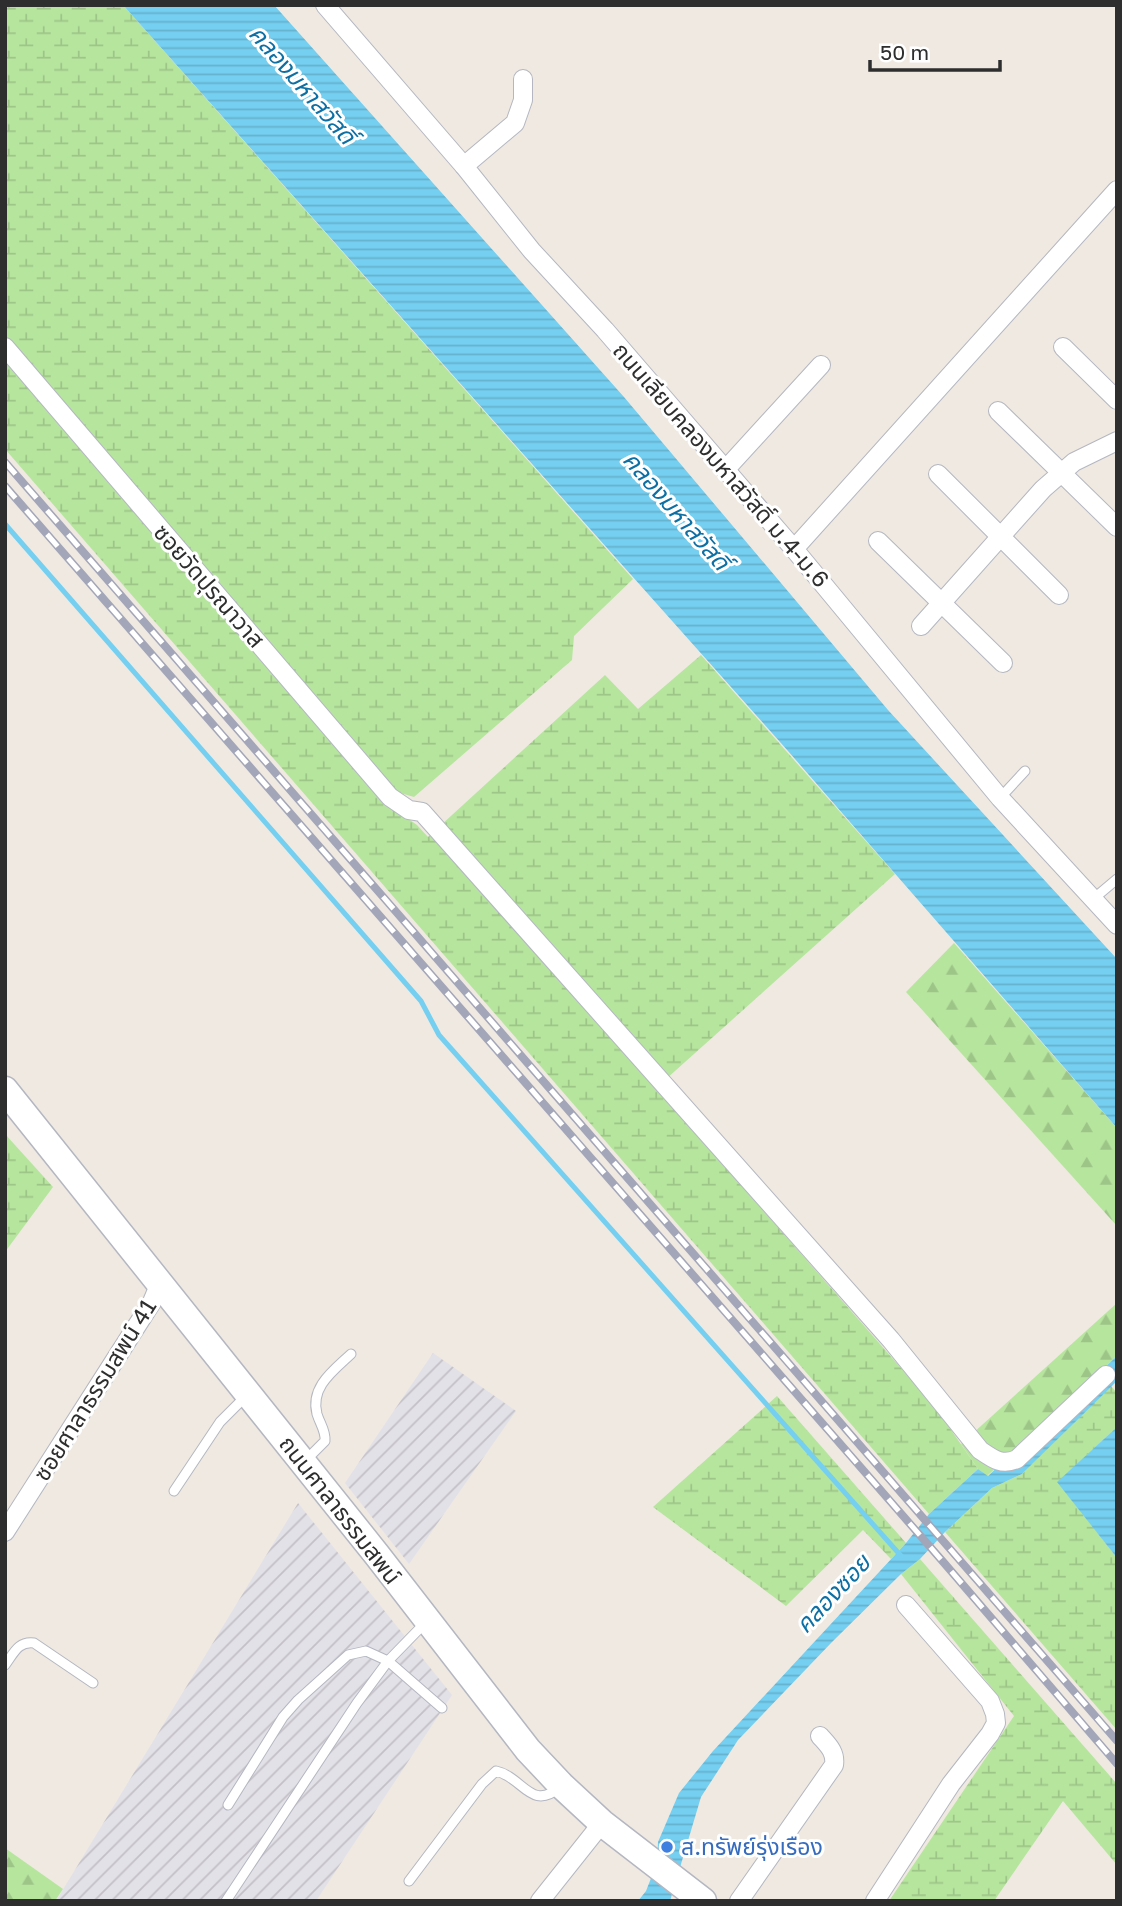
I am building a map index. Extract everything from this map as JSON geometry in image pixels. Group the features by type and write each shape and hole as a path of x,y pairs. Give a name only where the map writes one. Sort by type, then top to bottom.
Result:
{"street":[{"name":"ถนนเลียบคลองมหาสวัสดิ์ ม.4-ม.6","path":"329,7 532,251 605,330 794,550 1000,798 1117,925"},
{"path":"464,166 515,123 523,100 523,79"},
{"path":"794,550 1117,190"},
{"name":"ซอยวัดปุรณาวาส","path":"5,347 390,797 409,810 422,812 882,1330 980,1450 1002,1463 1017,1458 1106,1375"},
{"path":"1062,347 1117,400"},
{"path":"726,470 821,365"},
{"path":"998,411 1117,527"},
{"path":"921,626 1043,489 1074,462 1117,441"},
{"path":"938,474 1059,595"},
{"path":"878,541 1003,663"},
{"name":"ถนนศาลาธรรมสพน์","path":"5,1090 249,1394 528,1750 602,1823 703,1901"},
{"name":"ซอยศาลาธรรมสพน์ 41","path":"5,1532 152,1302 160,1283"},
{"path":"875,1901 951,1784 996,1723 990,1701 906,1605"},
{"path":"739,1901 834,1765 832,1750 820,1736"},
{"path":"540,1901 602,1823"}],"lane":[{"path":"1000,798 1025,771"},
{"path":"1092,900 1117,879"},
{"path":"303,1463 325,1441 326,1434 315,1406 316,1395 322,1383 351,1354"},
{"path":"174,1491 220,1422 249,1394"},
{"path":"226,1901 357,1703 388,1661 427,1620"},
{"path":"5,1665 19,1645 25,1642 34,1643 93,1683"},
{"path":"228,1805 283,1717 348,1655 366,1651 388,1661 442,1708"},
{"path":"409,1881 482,1784 496,1771 504,1772 542,1798 551,1795 561,1785"}],"shaded area":[{"path":"433,1353 516,1411 409,1564 345,1483"},
{"path":"298,1503 452,1695 316,1901 56,1901"}],"green space":[{"path":"5,5 123,5 633,579 574,636 572,660 414,797 397,792 5,338"},
{"path":"5,359 383,801 417,825 428,837 605,675 638,709 701,655 895,874 656,1088 936,1408 978,1469 929,1514 5,449"},
{"path":"954,943 1117,1128 1117,1226 906,992"},
{"path":"5,1134 53,1187 5,1252"},
{"path":"1117,1303 1117,1356 987,1476 978,1469 961,1444"},
{"path":"1111,1386 1117,1393 1117,1427 1058,1482 1117,1558 1117,1730 945,1532 992,1488 1022,1474"},
{"path":"777,1396 906,1543 891,1559 863,1530 786,1606 653,1507"},
{"path":"920,1559 1117,1784 1117,1865 1063,1801 994,1901 889,1901 1014,1716 901,1574"},
{"path":"5,1848 63,1889 55,1901 5,1901"}],"water":[{"name":"คลองมหาสวัสดิ์","path":"123,5 274,5 624,397 888,710 1117,959 1117,1128 788,751"},
{"path":"1117,1356 1117,1381 1022,1474 992,1488 945,1532 832,1642 738,1740 701,1797 670,1901 638,1901 646,1891 657,1863 658,1842 679,1793 713,1751 906,1543 929,1514 978,1469 988,1476"},
{"path":"1117,1427 1117,1558 1057,1482"}],"waterway":[{"path":"5,524 421,1001 439,1035 902,1557"}],"railway":[{"path":"5,462 1117,1741"},
{"path":"5,486 1117,1764"}],"place":[{"name":"ส.ทรัพย์รุ่งเรือง","path":"667,1847"}],"water label":[{"name":"คลองซอย","path":"833,1594"}]}
